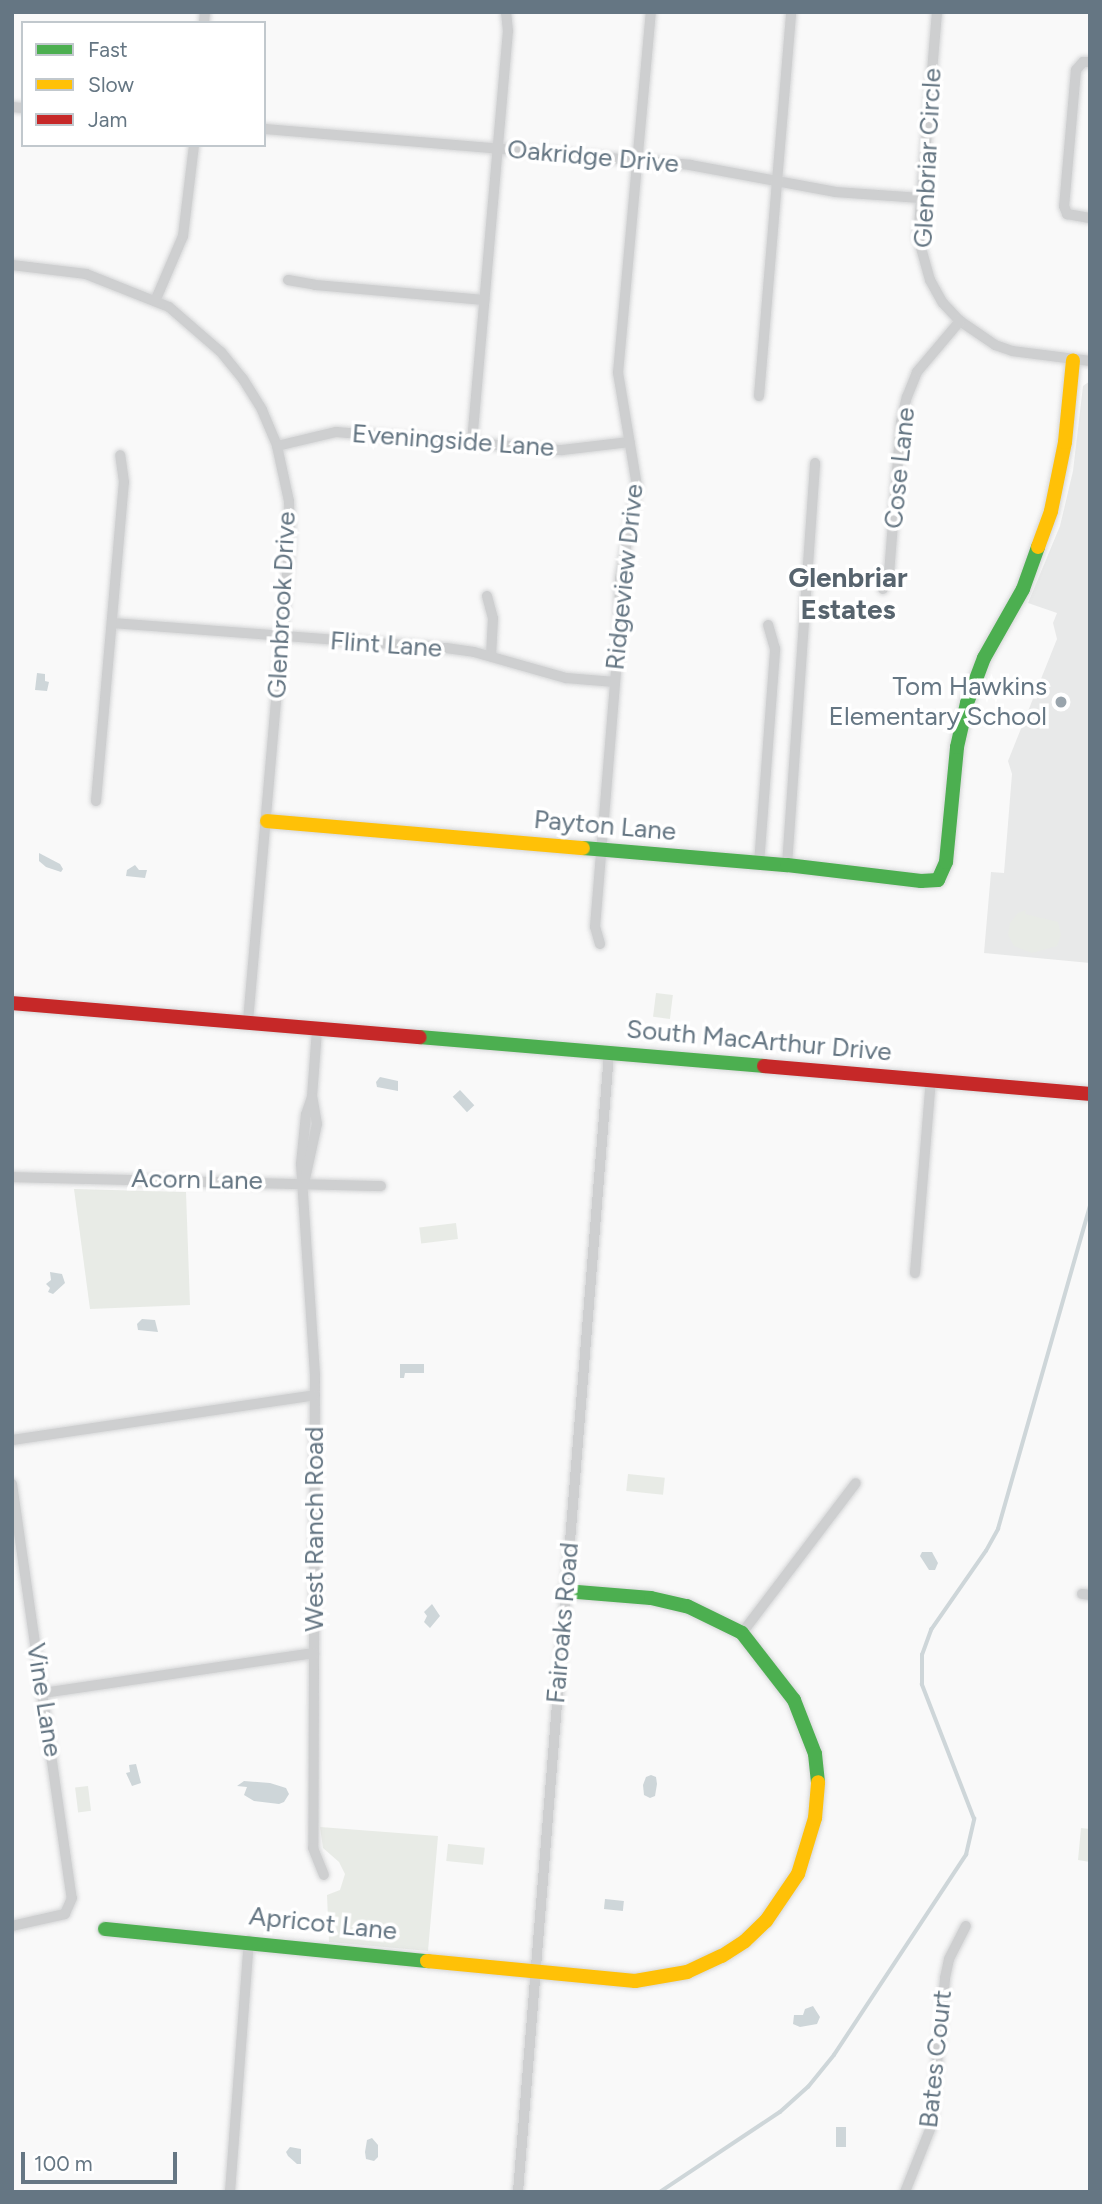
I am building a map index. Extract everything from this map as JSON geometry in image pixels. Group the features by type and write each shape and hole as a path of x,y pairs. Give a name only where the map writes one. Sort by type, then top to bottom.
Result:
{"street":[{"path":"472,442 508,31 506,12"},
{"name":"Ridgeview Drive","path":"600,944 595,927 615,682 620,579 636,486 618,373 651,12"},
{"path":"759,396 791,12"},
{"name":"Glenbriar Circle","path":"937,12 918,237 923,262 943,303 980,337 1012,351 1090,361"},
{"path":"1090,62 1083,62 1076,70 1064,206 1067,214 1090,218"},
{"name":"Oakridge Drive","path":"266,129 690,165 835,192 921,198"},
{"path":"156,299 183,236 194,147"},
{"name":"Glenbrook Drive","path":"12,265 86,274 156,299 221,352 262,410 277,446 289,502 290,541 248,1023"},
{"path":"288,280 315,285 484,300"},
{"name":"Cose Lane","path":"883,589 889,573 901,422 907,397 917,372 960,321"},
{"name":"Payton Lane","path":"267,821 787,866 921,881 937,880 946,862 957,747 967,703 985,658 1023,589 1051,511 1065,442 1073,359"},
{"name":"Eveningside Lane","path":"277,446 336,432 562,450 630,442"},
{"path":"96,801 124,482 120,455"},
{"path":"787,866 815,463"},
{"path":"487,596 493,618 491,656"},
{"name":"Flint Lane","path":"112,623 446,648 491,656 566,678 615,682"},
{"path":"759,864 775,649 768,625"},
{"path":"12,1003 317,1030"},
{"name":"South MacArthur Drive","path":"317,1030 1090,1094"},
{"name":"West Ranch Road","path":"317,1030 309,1138 301,1164 314,1327 313,1848 324,1875"},
{"name":"Fairoaks Road","path":"518,2192 609,1054"},
{"path":"915,1273 931,1079"},
{"name":"Acorn Lane","path":"12,1177 304,1182 381,1186"},
{"path":"12,1440 315,1395"},
{"path":"565,1591 652,1598 687,1606 742,1633 856,1483"},
{"name":"Vine Lane","path":"12,1484 17,1548 43,1692 72,1884 72,1898 65,1914 12,1926"},
{"name":"Apricot Lane","path":"106,1929 249,1941 635,1982 687,1972 722,1956 745,1941 783,1898 798,1874 815,1818 818,1777 815,1755 794,1700 742,1633"},
{"path":"43,1692 314,1653"},
{"name":"Bates Court","path":"905,2192 931,2127 945,1978 949,1959 967,1926"},
{"path":"230,2192 249,1941"}],"shaded area":[{"name":"Tom Hawkins Elementary School","path":"1090,381 1090,963 984,953 991,872 1004,873 1012,774 1008,761 1057,639 1053,623 1057,613 1028,603 1060,526 1073,471 1083,386"},
{"path":"37,673 45,674 45,681 49,682 47,691 35,690"},
{"path":"39,853 60,864 63,869 61,872 46,867 39,861"},
{"path":"135,865 139,870 147,870 145,878 126,876 127,870"},
{"path":"1026,910 1025,914 1058,922 1061,935 1057,946 1032,953 1014,946 1008,935 1010,923 1018,913"},
{"path":"656,993 673,995 670,1019 653,1017"},
{"path":"380,1077 398,1081 398,1091 377,1087 376,1082"},
{"path":"460,1090 474,1105 467,1112 453,1097"},
{"path":"74,1189 186,1192 190,1305 90,1309"},
{"path":"456,1223 458,1239 421,1243 419,1228"},
{"path":"50,1272 62,1274 65,1283 53,1294 48,1292 50,1288 46,1284 51,1280"},
{"path":"142,1319 155,1320 158,1332 138,1330 137,1324"},
{"path":"400,1364 424,1364 424,1373 405,1373 404,1378 400,1378"},
{"path":"628,1474 665,1478 663,1495 626,1491"},
{"path":"922,1552 932,1552 938,1563 935,1570 929,1570 920,1556"},
{"path":"432,1604 440,1616 430,1628 424,1622 427,1616 424,1612"},
{"path":"136,1764 141,1783 132,1786 126,1773 130,1772 129,1765"},
{"path":"646,1777 656,1777 657,1784 655,1796 650,1798 644,1795 643,1785"},
{"path":"244,1781 270,1783 286,1788 289,1794 284,1802 279,1804 254,1801 244,1795 247,1787 237,1786"},
{"path":"88,1786 91,1811 78,1812 75,1788"},
{"path":"320,1827 438,1836 428,1951 329,1942 327,1895 340,1890 345,1874 339,1862 323,1848"},
{"path":"1081,1828 1090,1829 1090,1862 1078,1860"},
{"path":"448,1844 485,1848 483,1865 446,1861"},
{"path":"605,1899 624,1901 623,1911 604,1909"},
{"path":"813,2006 820,2017 817,2024 800,2027 793,2024 794,2015 803,2015 805,2009"},
{"path":"836,2127 846,2127 846,2147 836,2147"},
{"path":"372,2138 378,2145 378,2157 374,2161 366,2159 365,2152 367,2140"},
{"path":"290,2147 301,2149 301,2164 288,2156 286,2152"}],"waterway":[{"path":"660,2192 780,2112 808,2087 834,2055 966,1855 974,1819 922,1685 922,1655 931,1630 986,1551 998,1529 1090,1207"}],"traffic: fast":[{"path":"583,848 787,865 921,881 938,880 946,862 957,747 967,703 984,658 1023,589 1038,547"},
{"path":"420,1037 764,1066"},
{"path":"565,1591 651,1598 687,1606 742,1633 794,1700 815,1754 818,1782"},
{"path":"105,1929 427,1961"}],"traffic: slow":[{"path":"1038,547 1051,511 1065,442 1073,360"},
{"path":"267,821 583,848"},
{"path":"427,1961 635,1981 687,1972 722,1956 745,1941 766,1921 798,1874 815,1818 818,1782"}],"traffic: jam":[{"path":"12,1003 420,1037"},
{"path":"764,1066 1090,1094"}],"place":[{"name":"Tom Hawkins Elementary School","path":"1061,702"}],"district":[{"name":"Glenbriar Estates","path":"848,593"}]}
